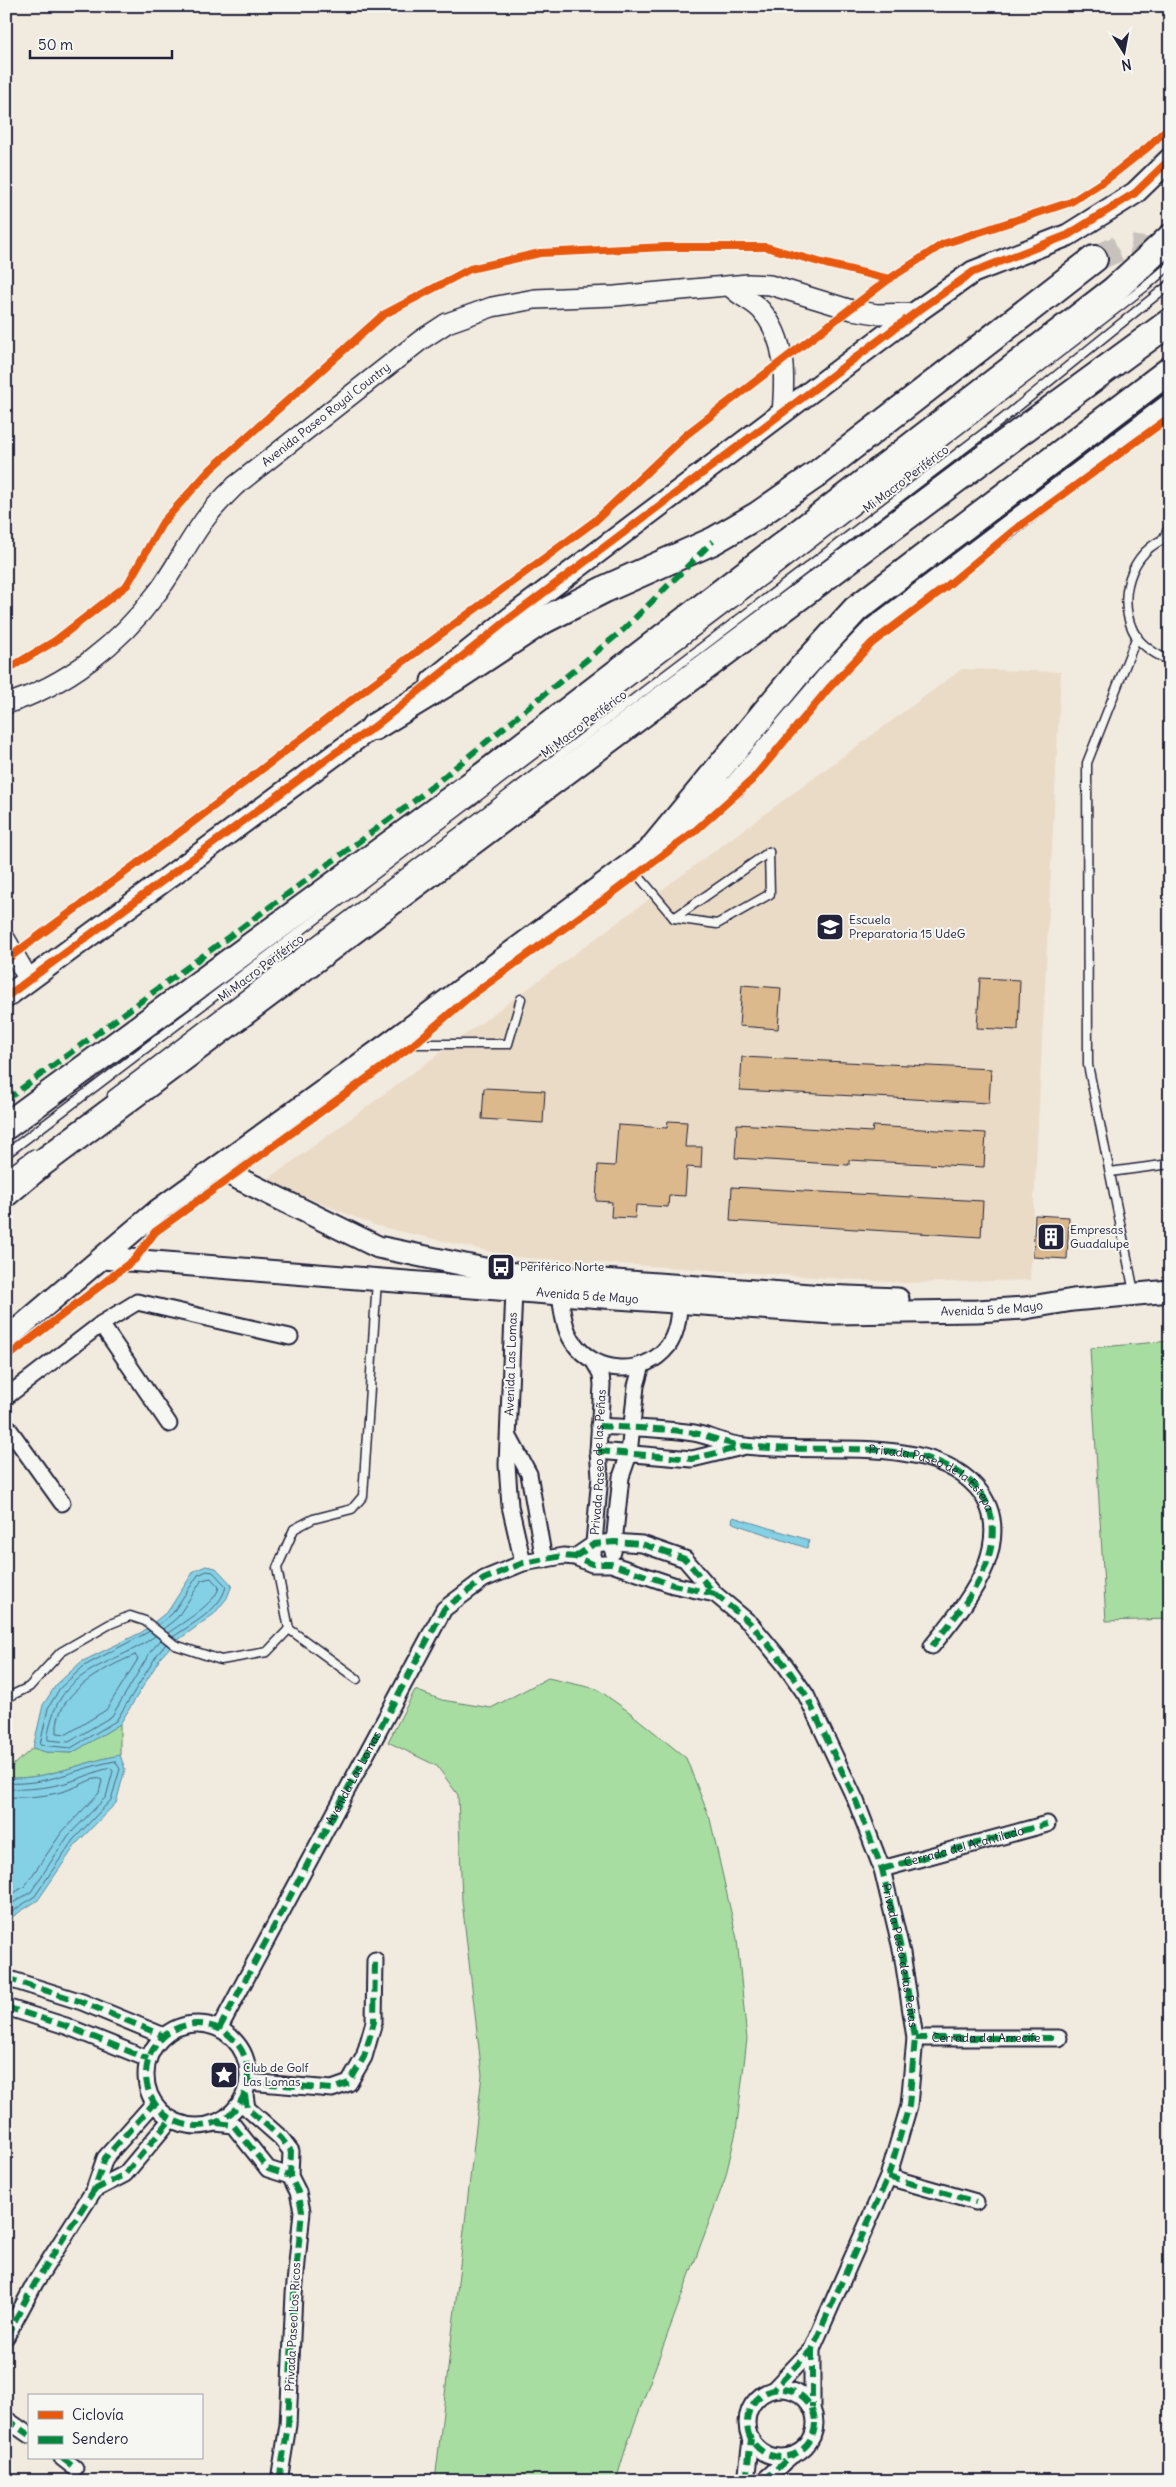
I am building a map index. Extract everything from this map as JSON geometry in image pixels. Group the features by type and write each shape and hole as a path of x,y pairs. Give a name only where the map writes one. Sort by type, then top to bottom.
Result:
{"highway":[{"path":"6,1126 491,770 1114,290 1170,238"},
{"path":"374,727 458,676 540,622 606,589 713,541 758,514 817,474 1094,259"},
{"path":"6,1193 42,1164 938,493 1170,322"},
{"path":"654,847 801,669 856,610 1170,370"}],"main road":[{"path":"6,997 334,753 374,727 509,619 915,313 973,272 1068,235 1135,194 1170,159"},
{"path":"6,1339 157,1211 388,1044 735,786 829,674 874,628 1170,404"},
{"name":"Avenida 5 de Mayo","path":"217,1168 378,1246 504,1273 824,1296 902,1299 1048,1296 1073,1300"},
{"name":"Avenida 5 de Mayo","path":"103,1258 136,1259 560,1294 833,1313 977,1311 1025,1308 1073,1300 1170,1291"}],"street":[{"name":"Avenida Paseo Royal Country","path":"6,704 45,690 94,658 120,636 156,594 208,514 235,486 421,340 447,323 492,307 535,300 730,286 770,285 852,310 877,314 915,313"},
{"path":"730,286 737,294 760,309 777,333 785,378 782,414"},
{"path":"6,940 30,980"},
{"name":"Avenida Las Lomas","path":"514,1290 509,1437 506,1465 510,1506 524,1563"},
{"name":"Privada Paseo de las Peñas","path":"560,1294 571,1340 581,1352 594,1362 610,1368 626,1369 642,1365 657,1357 668,1345 677,1328 680,1302"},
{"path":"6,1397 102,1324 137,1302 290,1337"},
{"path":"102,1324 169,1424"},
{"name":"Privada Paseo de las Peñas","path":"592,1564 600,1476 598,1451 602,1385 601,1374 594,1362"},
{"name":"Privada Paseo de las Peñas","path":"642,1365 636,1386 629,1454 621,1477 611,1564 673,1585 715,1594"},
{"path":"6,1424 62,1503"},
{"name":"Privada Paseo de la Estepa","path":"599,1426 693,1433 744,1446 902,1452 930,1458 956,1468 977,1485 989,1508 992,1529 990,1551 978,1580 959,1612 932,1646"},
{"path":"509,1437 530,1474 544,1560"},
{"name":"Privada Paseo de la Estepa","path":"598,1451 692,1459 744,1446"},
{"name":"Avenida Las Lomas","path":"219,2029 444,1609 484,1579 524,1563 563,1556 574,1556 594,1544 614,1542"},
{"name":"Privada Paseo de las Peñas","path":"614,1542 642,1544 685,1558 715,1594 751,1624 785,1664 806,1695 856,1801 882,1870 902,1954 914,2038 909,2106 888,2178 812,2349 774,2389"},
{"path":"574,1556 592,1564 611,1564"},
{"name":"Cerrada del Acantilado","path":"882,1870 1047,1824"},
{"path":"247,2088 332,2089 349,2084 364,2057 374,2022 375,1960"},
{"path":"6,1978 82,2002 164,2036"},
{"path":"6,2007 66,2026 148,2059"},
{"path":"216,2123 228,2116 247,2088 248,2069 242,2051 230,2036 219,2029 205,2024 190,2024 176,2028 164,2036 154,2047 148,2059 146,2074 148,2089 154,2103 171,2119 193,2126 216,2123 233,2125 268,2169 290,2176"},
{"name":"Cerrada del Arrecife","path":"914,2038 1059,2038"},
{"name":"Privada Paseo Los Ricos","path":"247,2088 247,2108 281,2138 290,2152 290,2176 298,2192 302,2211 294,2294 288,2425 279,2481"},
{"path":"6,2337 36,2283 94,2190 105,2158 154,2103"},
{"path":"94,2190 125,2174 171,2119"},
{"path":"888,2178 976,2202"},
{"name":"Privada Paseo de las Peñas","path":"812,2349 812,2407"},
{"path":"746,2481 751,2440 746,2424 750,2408 760,2396 774,2389 789,2389 802,2396 812,2407 816,2422 813,2436 804,2449 790,2456 763,2481"},
{"path":"6,2419 28,2434"},
{"path":"751,2440 761,2451 775,2457 790,2456"},
{"path":"65,2460 75,2468"}],"lane":[{"name":"Mi Macro Periférico","path":"6,1154 777,570 1146,286 1170,264"},
{"name":"Mi Macro Periférico","path":"102,1102 969,445 1170,284"},
{"path":"1170,526 1166,538 1144,552 1132,571 1126,593 1128,616 1136,636 1152,652 1170,661"},
{"path":"1134,1294 1088,1065 1087,763 1136,636"},
{"path":"629,865 674,918 717,924 770,894 770,852 674,918"},
{"path":"388,1044 508,1044 521,999"},
{"path":"6,1174 38,1150"},
{"path":"1110,1172 1170,1164"},
{"path":"357,1679 288,1629 277,1568 294,1529 313,1518 352,1509 364,1496 377,1280"},
{"path":"6,1698 29,1688 61,1652 110,1624 130,1616 145,1621 176,1645 221,1660 267,1652 288,1629"}],"shaded area":[{"name":"Escuela Preparatoria 15 UdeG","path":"962,669 1061,672 1030,1280 905,1283 515,1257 377,1226 266,1181"}],"green space":[{"path":"1170,1341 1170,1619 1106,1621 1090,1348"},
{"path":"548,1678 597,1689 628,1711 686,1758 710,1819 737,1939 747,2039 736,2132 725,2179 627,2444 616,2481 435,2481 482,2075 462,1901 458,1795 437,1766 388,1742 415,1690 442,1700 491,1708"},
{"path":"120,1724 120,1755 36,1776 6,1778 6,1771 33,1748 46,1752 72,1753"}],"water":[{"path":"733,1517 809,1540 807,1548 735,1524 732,1522"},
{"path":"206,1566 216,1568 232,1585 227,1598 214,1614 174,1643 161,1657 120,1724 72,1753 46,1752 33,1748 43,1705 56,1685 81,1662 142,1632 168,1611 194,1571"},
{"path":"120,1755 125,1769 116,1803 77,1843 38,1900 12,1917 6,1925 6,1778 36,1776"}],"building":[{"path":"980,978 1020,980 1018,1030 977,1028"},
{"path":"742,985 781,988 778,1029 739,1026"},
{"path":"742,1057 991,1069 989,1103 740,1090"},
{"path":"484,1088 545,1091 543,1123 482,1119"},
{"path":"668,1121 687,1122 685,1147 702,1147 701,1168 687,1167 685,1196 669,1195 668,1207 636,1205 635,1218 611,1217 612,1202 596,1201 598,1165 615,1166 618,1125 667,1128"},
{"path":"737,1124 872,1132 873,1126 986,1133 984,1167 849,1160 849,1165 735,1158"},
{"path":"732,1187 983,1201 981,1237 730,1221"},
{"name":"Empresas Guadalupe","path":"1035,1215 1069,1217 1067,1259 1033,1257"}],"tunnel":[{"path":"1094,259 1122,247 1157,252 1170,264"}],"marked path":[{"path":"6,1100 413,802 623,630 713,541"},
{"path":"599,1426 682,1431 700,1434 732,1444 765,1448 864,1449 903,1453 945,1465 962,1475 976,1487 987,1502 992,1520 992,1541 986,1565 975,1587 932,1646"},
{"path":"598,1451 692,1459 741,1447"},
{"path":"575,1557 594,1544 614,1542 642,1544 685,1559 715,1594 751,1624 785,1665 806,1695 856,1801 882,1869 902,1953 915,2038 909,2106 888,2177 812,2349 774,2389"},
{"path":"219,2029 444,1609 484,1579 523,1563 563,1556 575,1557 592,1564 611,1564 673,1585 715,1594"},
{"path":"882,1869 1047,1824"},
{"path":"248,2082 332,2089 349,2083 364,2057 374,2022 375,1960"},
{"path":"6,1978 82,2002 164,2036"},
{"path":"6,2007 66,2026 148,2059"},
{"path":"197,2024 217,2028 233,2039 244,2055 248,2075 244,2095 233,2111 217,2122 197,2126 177,2122 161,2111 150,2095 146,2075 150,2055 161,2039 177,2028 197,2024"},
{"path":"915,2038 1059,2038"},
{"path":"245,2095 247,2108 281,2138 291,2151 290,2176 298,2192 302,2211 294,2294 288,2425 279,2481"},
{"path":"6,2337 35,2283 94,2190 105,2158 154,2103"},
{"path":"94,2190 125,2174 171,2119"},
{"path":"217,2123 233,2125 268,2169 290,2176"},
{"path":"888,2177 976,2202"},
{"path":"812,2349 812,2407"},
{"path":"781,2389 794,2392 805,2399 812,2410 815,2423 812,2436 805,2447 794,2454 781,2457 768,2454 757,2447 750,2436 747,2423 750,2410 757,2399 768,2392 781,2389"},
{"path":"6,2419 28,2434"},
{"path":"746,2481 751,2439"},
{"path":"763,2481 791,2456"},
{"path":"65,2460 75,2468"}],"cycle path":[{"path":"6,960 184,829 370,686 595,521 687,434 889,279 943,244 1071,202 1107,179 1148,147 1170,126"},
{"path":"6,997 335,753 374,727 509,619 915,313 973,272 1068,235 1135,193 1170,159"},
{"path":"6,670 55,641 127,585 163,522 211,469 383,315 470,269 540,253 666,247 766,247 889,279"},
{"path":"6,1358 135,1259 155,1232 413,1045 469,997 695,831 752,780 829,688 872,643 947,586 1013,531 1170,417"}],"place":[{"name":"Escuela Preparatoria 15 UdeG","path":"830,927"},
{"name":"Empresas Guadalupe","path":"1051,1237"},
{"name":"Periférico Norte","path":"501,1267"},
{"name":"Club de Golf Las Lomas","path":"224,2075"}]}
